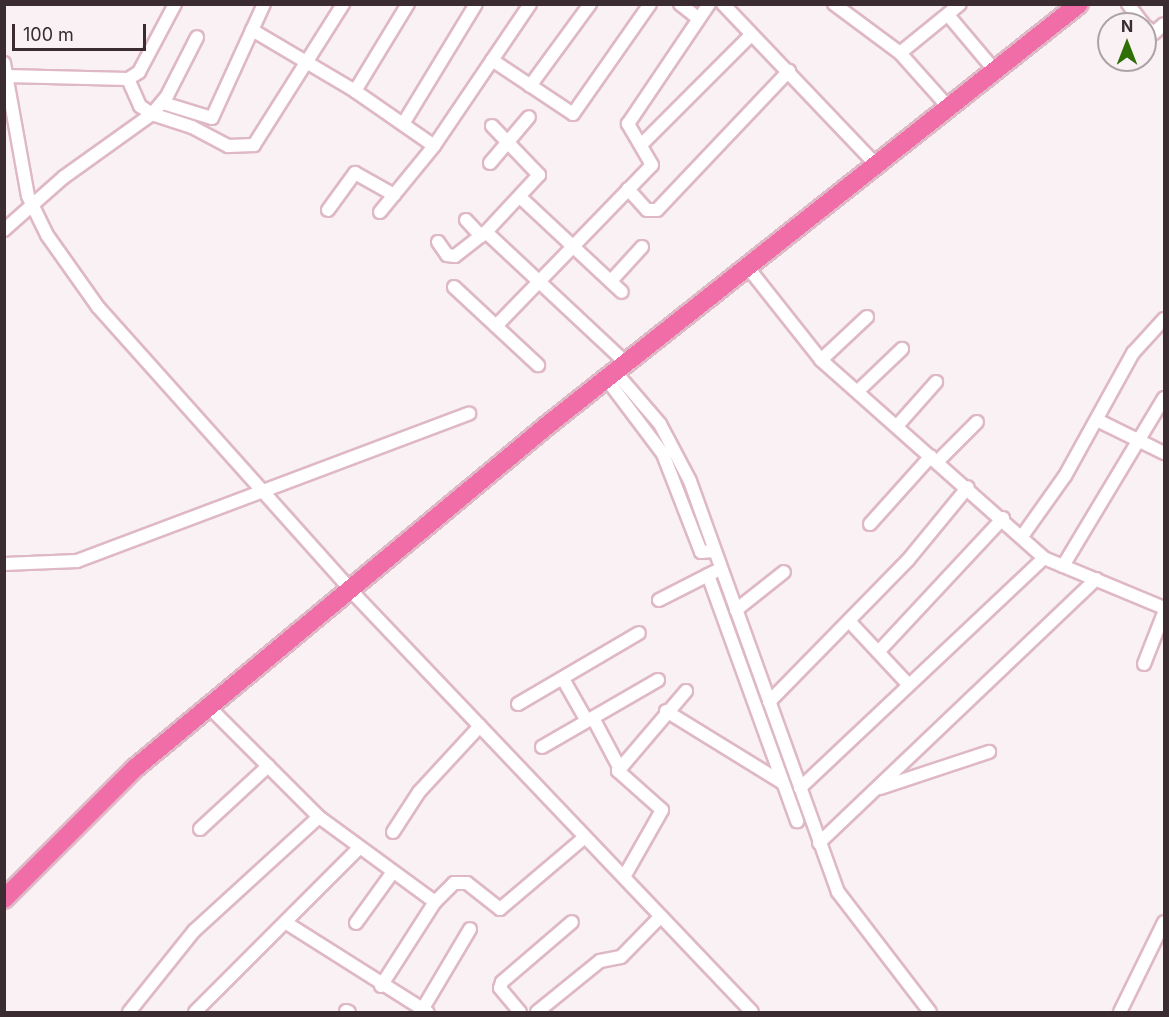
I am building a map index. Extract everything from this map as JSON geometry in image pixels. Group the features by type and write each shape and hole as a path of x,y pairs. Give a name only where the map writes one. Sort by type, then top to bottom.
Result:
{"highway":[{"path":"4,899 122,785 215,713 561,418 879,167 1079,4"},
{"path":"122,785 134,769 353,593"}],"street":[{"path":"175,4 139,72 128,79 6,78 22,177 33,208 121,336 353,593 752,1012"},
{"path":"163,103 212,118 264,4"},
{"path":"128,79 140,106 152,114 247,149 343,4"},
{"path":"356,91 408,4"},
{"path":"403,124 476,4"},
{"path":"380,212 434,146 530,4"},
{"path":"530,86 590,4"},
{"path":"492,60 573,114 650,4"},
{"path":"680,4 699,18"},
{"path":"496,326 571,245 652,165 628,124 709,4"},
{"path":"723,4 879,167"},
{"path":"834,4 900,53 951,109"},
{"path":"900,53 960,4"},
{"path":"948,15 996,72"},
{"path":"252,30 356,91 434,146"},
{"path":"641,145 751,35"},
{"path":"4,230 33,208 64,177 152,114 163,103 197,37"},
{"path":"628,189 647,210 657,210 789,71"},
{"path":"490,163 529,117"},
{"path":"438,242 452,257 484,234 520,197 539,173 492,126"},
{"path":"328,210 355,173 394,195"},
{"path":"520,197 622,292"},
{"path":"466,220 538,283 618,373 677,451 819,843 850,911 930,1012"},
{"path":"611,281 642,247"},
{"path":"749,269 821,360 1023,535 1044,558 1164,608"},
{"path":"454,287 538,365"},
{"path":"821,360 867,317"},
{"path":"1023,535 1097,420 1133,354 1164,320"},
{"path":"858,391 902,349"},
{"path":"897,426 936,382"},
{"path":"1063,566 1140,443 1164,398"},
{"path":"4,564 76,561 469,414"},
{"path":"1097,420 1164,453"},
{"path":"870,524 934,459 977,422"},
{"path":"769,702 849,621 968,487"},
{"path":"881,649 1003,518"},
{"path":"800,788 1044,558"},
{"path":"659,600 721,569"},
{"path":"736,610 784,572"},
{"path":"708,575 797,821"},
{"path":"819,843 1096,579"},
{"path":"1144,663 1164,613"},
{"path":"849,621 881,649 908,684"},
{"path":"518,704 639,633"},
{"path":"563,679 620,767 623,780 662,810 624,877"},
{"path":"543,747 658,680"},
{"path":"620,767 666,711 686,691"},
{"path":"666,711 783,783"},
{"path":"215,713 319,817 392,873 435,902"},
{"path":"393,832 419,792 480,726"},
{"path":"879,788 989,752"},
{"path":"200,829 268,766"},
{"path":"129,1012 195,931 319,817"},
{"path":"381,986 435,902 462,881 500,909 585,837"},
{"path":"195,1012 288,924 359,848"},
{"path":"356,923 392,873"},
{"path":"537,1012 600,961 621,957 661,916"},
{"path":"520,1012 501,991 502,982 572,922"},
{"path":"288,924 418,1010 470,929"},
{"path":"1120,1012 1163,926"}]}
